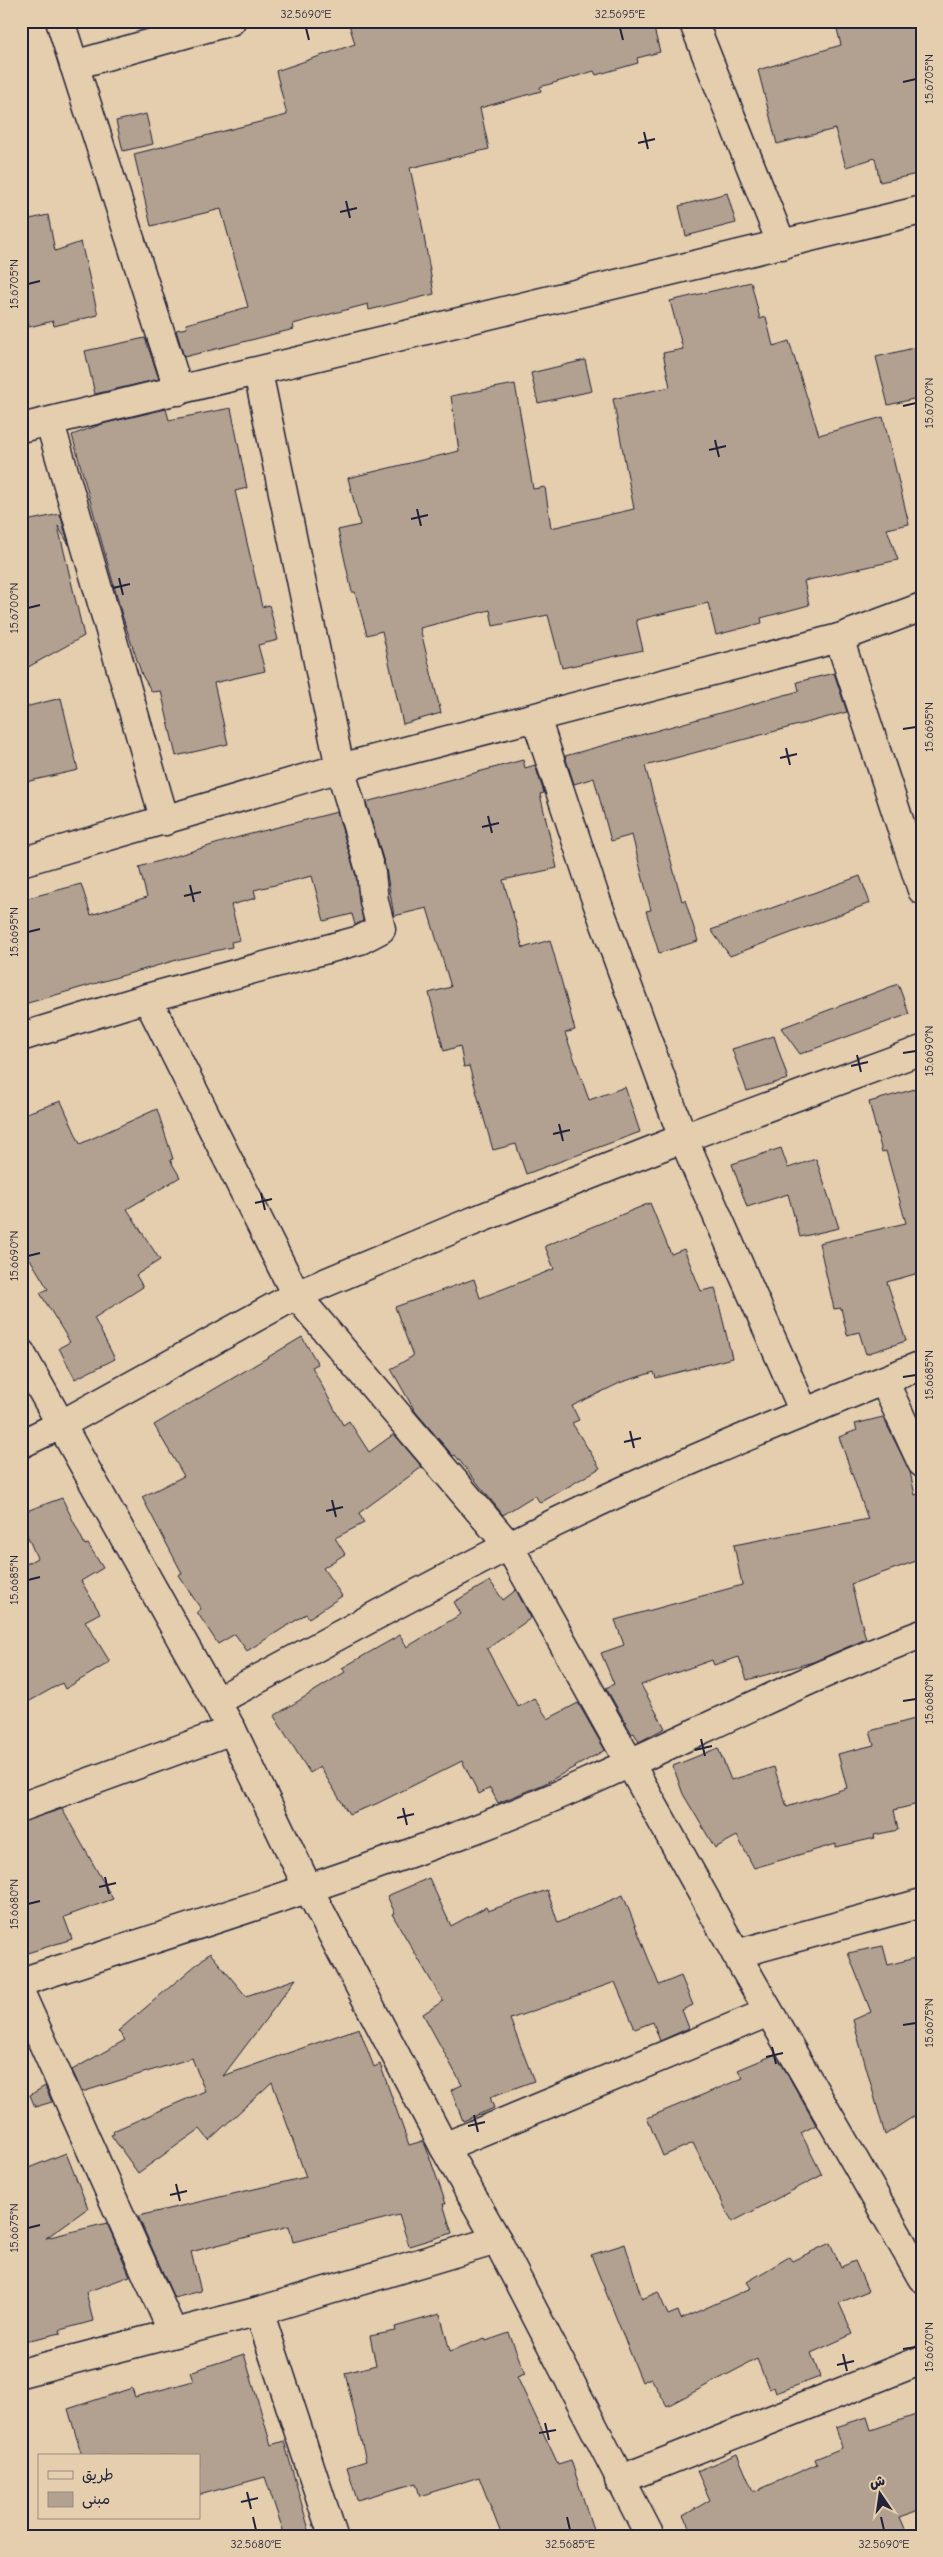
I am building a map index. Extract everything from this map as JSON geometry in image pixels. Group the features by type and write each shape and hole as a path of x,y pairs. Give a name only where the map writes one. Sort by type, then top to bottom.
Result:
{"street":[{"path":"60,21 179,391"},
{"path":"74,65 231,21"},
{"path":"693,21 782,245"},
{"path":"21,428 50,423 922,210"},
{"path":"21,1037 147,998 360,940 381,929 374,901 372,873 340,768 258,372"},
{"path":"50,423 165,821"},
{"path":"21,862 340,768 839,638 922,607"},
{"path":"839,638 922,890"},
{"path":"536,718 594,894 682,1138 804,1412"},
{"path":"147,998 296,1295 509,1546 736,1954 922,2278"},
{"path":"21,1444 62,1424 296,1295 456,1228 682,1138 922,1050"},
{"path":"21,1353 217,1701 308,1888 444,2147 497,2240 619,2480 650,2536"},
{"path":"217,1701 509,1546 652,1479 804,1412 922,1365"},
{"path":"884,1381 922,1464"},
{"path":"21,1982 308,1888 482,1827 632,1764 847,1662 922,1634"},
{"path":"21,1808 232,1730"},
{"path":"736,1954 922,1903"},
{"path":"21,1994 173,2333"},
{"path":"444,2147 769,2012"},
{"path":"21,2373 259,2312 497,2240"},
{"path":"259,2312 333,2536"},
{"path":"619,2480 922,2360"}],"building":[{"path":"348,21 652,21 660,52 637,58 638,63 596,75 594,71 540,87 541,91 480,108 489,149 410,168 434,294 369,310 368,304 293,324 294,329 184,357 176,330 187,328 186,324 248,307 221,209 151,226 134,154 287,115 276,71 355,44"},
{"path":"835,21 922,21 922,173 880,182 875,158 846,167 835,129 777,144 758,70 841,45"},
{"path":"146,114 153,144 123,151 116,121"},
{"path":"727,193 736,223 686,236 679,206"},
{"path":"48,215 55,251 81,242 98,315 54,326 53,321 29,327 21,291 21,221"},
{"path":"751,282 760,319 766,317 773,346 789,341 819,435 883,417 909,524 887,529 898,560 804,581 809,605 761,618 762,623 716,635 708,603 636,620 643,650 562,668 548,615 493,626 490,610 420,628 441,713 403,724 382,631 367,635 355,592 352,592 338,530 360,525 348,478 459,451 451,396 515,384 533,489 545,487 551,528 634,509 613,399 670,387 663,353 683,349 670,301"},
{"path":"145,338 159,379 95,394 85,351"},
{"path":"922,346 922,397 888,405 876,357"},
{"path":"585,360 592,391 538,403 531,373"},
{"path":"231,408 247,488 235,491 262,607 269,605 278,640 258,645 265,671 214,683 228,744 176,756 161,691 152,692 142,675 122,615 72,435 102,424 166,409 169,420"},
{"path":"60,514 69,545 58,526 84,636 21,671 21,522"},
{"path":"834,673 847,712 645,766 682,901 685,900 698,941 659,953 646,911 651,910 632,835 611,841 594,778 574,784 565,756 799,691 797,682"},
{"path":"61,698 78,770 21,783 21,708"},
{"path":"523,760 525,768 535,765 544,793 540,794 557,868 503,880 523,948 550,940 575,1030 565,1033 589,1100 625,1087 640,1132 526,1174 516,1144 493,1150 469,1066 464,1067 460,1046 444,1051 429,993 451,987 427,908 394,916 386,869 366,802"},
{"path":"337,812 356,876 363,921 355,925 352,914 324,921 312,876 254,890 256,898 231,905 240,940 231,942 232,947 180,959 21,1005 21,900 81,884 91,915 147,897 139,867 239,837"},
{"path":"860,876 870,903 730,956 711,930"},
{"path":"898,984 909,1014 800,1054 781,1028"},
{"path":"774,1036 788,1079 747,1091 732,1049"},
{"path":"922,1087 922,1272 887,1282 906,1341 866,1354 859,1332 847,1335 841,1308 834,1309 819,1243 906,1223 886,1151 882,1152 869,1102"},
{"path":"61,1101 80,1144 157,1109 173,1159 170,1160 180,1177 127,1209 160,1260 136,1275 143,1287 94,1318 115,1359 75,1379 59,1348 70,1342 40,1293 48,1289 21,1244 21,1115"},
{"path":"781,1148 788,1168 816,1159 839,1228 800,1237 788,1194 747,1207 732,1164"},
{"path":"650,1203 671,1254 684,1249 701,1291 715,1288 732,1358 656,1378 654,1372 622,1382 572,1406 579,1420 572,1423 600,1468 540,1503 535,1495 503,1515 455,1455 453,1456 415,1411 391,1369 413,1356 395,1307 474,1279 480,1298 554,1269 545,1246"},
{"path":"302,1337 318,1364 312,1367 343,1425 349,1421 369,1452 394,1434 422,1467 359,1513 364,1523 335,1538 345,1554 323,1568 342,1596 309,1618 306,1614 247,1651 235,1634 218,1644 197,1612 201,1609 178,1575 182,1573 142,1497 184,1476 154,1425"},
{"path":"883,1417 910,1472 915,1495 922,1493 922,1559 851,1584 866,1639 813,1662 747,1680 739,1657 714,1665 712,1660 641,1685 665,1728 639,1742 634,1733 632,1734 606,1688 614,1684 601,1653 624,1645 615,1620 742,1585 734,1545 868,1519 839,1437 857,1430 855,1424"},
{"path":"62,1498 85,1545 88,1544 103,1568 81,1581 100,1613 85,1621 110,1662 65,1689 62,1683 21,1706 21,1567 37,1558 21,1521 21,1513"},
{"path":"490,1581 503,1600 516,1590 531,1618 487,1649 518,1707 534,1698 548,1719 578,1703 605,1750 544,1784 498,1803 490,1788 479,1794 462,1761 376,1804 349,1814 320,1767 310,1773 274,1716 345,1672 342,1668 400,1635 407,1647 461,1614 454,1602"},
{"path":"922,1717 922,1803 894,1810 898,1830 874,1835 875,1838 836,1847 836,1844 754,1868 737,1836 715,1848 683,1794 673,1766 718,1748 731,1780 774,1767 787,1807 847,1788 838,1754 874,1745 870,1731"},
{"path":"62,1809 113,1899 64,1917 72,1939 21,1955 21,1822"},
{"path":"429,1878 451,1926 486,1907 488,1911 547,1890 558,1923 623,1895 659,1985 681,1976 693,2005 682,2010 689,2028 660,2041 653,2022 635,2029 615,1982 510,2019 534,2081 490,2097 494,2108 463,2121 451,2090 462,2085 423,2014 443,2001 392,1914 395,1913 387,1896"},
{"path":"883,1946 888,1965 915,1958 922,1984 922,2111 885,2135 853,2020 871,2012 848,1953"},
{"path":"210,1953 246,1996 296,1979 223,2076 359,2028 374,2067 380,2064 409,2145 423,2141 426,2147 446,2204 443,2204 452,2233 409,2246 399,2215 293,2242 289,2226 191,2252 201,2291 174,2298 138,2216 306,2177 272,2082 209,2140 200,2129 138,2173 111,2135 114,2134 113,2131 205,2091 192,2058 82,2092 72,2070 125,2040 118,2031"},
{"path":"776,2054 816,2125 801,2133 822,2175 732,2222 693,2143 663,2156 647,2118 743,2078 738,2070"},
{"path":"45,2086 52,2102 35,2107 30,2095"},
{"path":"66,2153 88,2208 46,2238 107,2223 130,2276 86,2292 93,2321 60,2330 61,2333 21,2342 21,2171"},
{"path":"830,2243 841,2267 855,2261 868,2291 839,2303 853,2334 811,2353 820,2377 776,2393 774,2387 769,2389 757,2359 667,2406 651,2378 642,2382 591,2255 625,2244 642,2299 658,2292 668,2315 678,2311 681,2319 751,2288 747,2282 789,2257 792,2261"},
{"path":"440,2314 450,2351 485,2338 486,2341 509,2333 525,2374 517,2377 558,2464 571,2460 595,2536 502,2536 479,2477 420,2496 416,2483 357,2500 347,2467 366,2461 345,2373 376,2365 370,2336 396,2331 395,2327"},
{"path":"244,2354 271,2445 284,2441 309,2530 285,2536 265,2477 200,2495 200,2454 81,2454 68,2409 132,2388 135,2397 193,2381 190,2372"},
{"path":"922,2413 922,2509 899,2517 907,2536 695,2536 683,2516 710,2500 697,2471 737,2454 753,2491 756,2491 817,2464 815,2459 842,2448 836,2427 867,2417 871,2430"}]}
